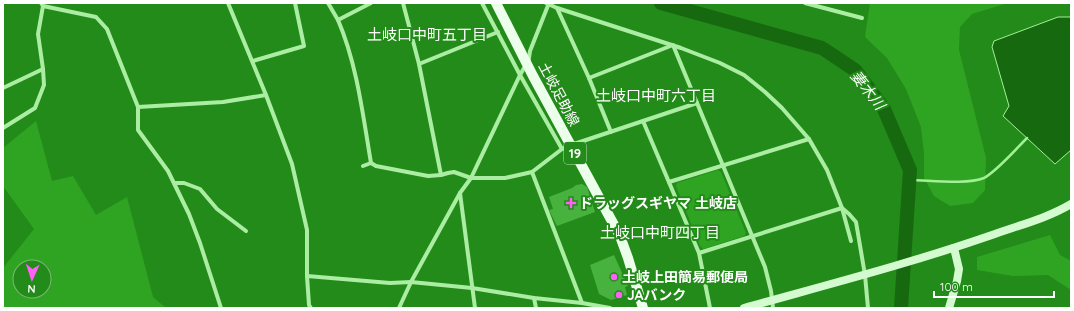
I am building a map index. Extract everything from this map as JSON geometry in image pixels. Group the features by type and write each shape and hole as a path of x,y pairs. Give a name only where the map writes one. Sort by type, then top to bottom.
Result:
{"main road":[{"name":"土岐足助線","path":"496,3 528,65 567,147 620,236 628,258 642,308"}],"street":[{"path":"228,3 253,61 292,164 307,230 307,276 309,305 311,308"},
{"path":"253,61 304,46 295,3"},
{"path":"328,3 345,36 358,87 371,163 376,166 428,176 454,172 471,178 505,178 532,172 567,147 697,103"},
{"path":"338,20 371,3"},
{"path":"403,3 419,64 441,175"},
{"path":"482,3 520,75 567,147"},
{"path":"399,308 411,282 460,193 471,178 520,75 524,68 528,65 530,51 548,3 557,8 673,45 720,63 744,75 782,108 810,138 827,170 842,208 851,241"},
{"path":"805,3 862,18"},
{"path":"3,128 35,108 44,85 38,34 42,4 96,17 108,29 138,108 138,130 168,171 192,221 221,308"},
{"path":"557,8 589,78 611,132"},
{"path":"419,64 498,32"},
{"path":"589,78 673,45"},
{"path":"673,45 765,267 773,304"},
{"path":"3,88 43,69"},
{"path":"138,108 222,102 266,94"},
{"path":"643,121 699,253 710,308"},
{"path":"669,182 810,138"},
{"path":"363,166 371,163"},
{"path":"532,172 582,303"},
{"path":"174,184 184,184 200,189 217,209 246,231"},
{"path":"460,193 475,308"},
{"path":"744,308 773,304 954,248 1052,214 1071,204"},
{"path":"699,253 842,208"},
{"path":"842,208 856,222 868,274 868,308"},
{"path":"949,308 959,269 954,248"},
{"path":"307,276 390,283 411,282 472,288 610,308"},
{"path":"534,298 536,308"}],"shaded area":[{"path":"870,3 1008,3 972,14 960,27 959,50 986,158 985,190 973,203 950,206 934,196 924,178 924,153 921,127 906,89 887,58 865,37"},
{"path":"1058,17 1071,17 1071,150 1055,164 1003,116 1009,106 992,47 994,41"},
{"path":"36,121 52,181 73,176 96,215 127,197 153,297 166,308 3,308 3,268 34,229 3,186 3,148"},
{"path":"718,170 721,172 746,233 744,236 703,249 700,246 676,186 677,183"},
{"path":"1050,235 1060,255 1071,261 1071,290 1048,275 1013,276 977,270 977,257"}],"building":[{"name":"ドラッグスギヤマ 土岐店","path":"582,184 587,187 595,212 557,226 549,210 553,209 549,197 576,185"},
{"path":"614,255 628,286 625,287 627,295 611,300 599,294 590,265"}],"waterway":[{"name":"妻木川","path":"661,3 822,48 855,70 884,109 910,170 901,308"},
{"path":"910,180 958,182 984,178 1000,165 1027,138"}],"place":[{"name":"ドラッグスギヤマ 土岐店","path":"571,203"},
{"name":"土岐上田簡易郵便局","path":"614,277"},
{"name":"JAバンク","path":"619,295"}],"district":[{"name":"土岐口中町五丁目","path":"427,34"},
{"name":"土岐口中町六丁目","path":"656,95"},
{"name":"土岐口中町四丁目","path":"660,232"}]}
